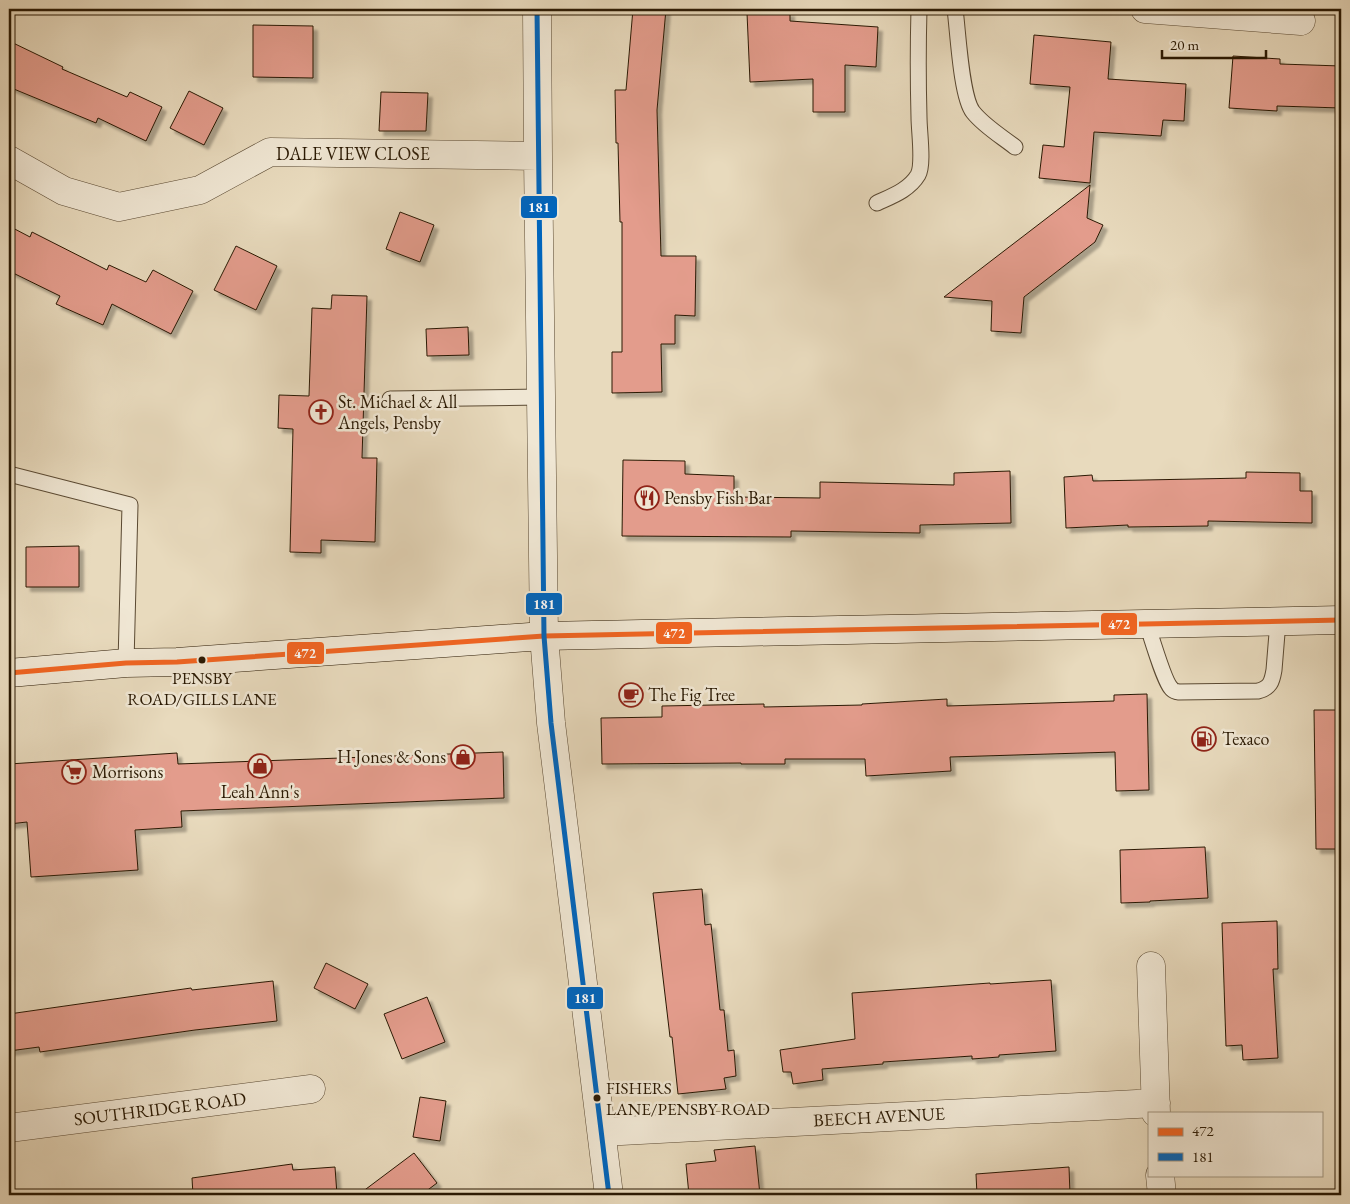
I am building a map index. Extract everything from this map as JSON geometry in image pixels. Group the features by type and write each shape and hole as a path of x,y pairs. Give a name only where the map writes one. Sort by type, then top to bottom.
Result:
{"street":[{"path":"537,9 544,636 551,723 563,827 609,1195"},
{"path":"1144,9 1302,21"},
{"name":"DALE VIEW CLOSE","path":"9,160 64,192 119,207 200,190 270,152 538,156"},
{"path":"9,673 544,636 1341,620"},
{"name":"BEECH AVENUE","path":"602,1132 1156,1108 1151,966"},
{"name":"SOUTHRIDGE ROAD","path":"9,1128 311,1089"},
{"path":"1160,1176 1162,1195"}],"lane":[{"path":"877,203 912,183 919,172 921,156 919,9"},
{"path":"955,9 964,85 971,110 981,121 1015,147"},
{"path":"390,399 541,397"},
{"path":"9,474 130,506 126,664"},
{"path":"1147,624 1165,678 1173,690 1178,692 1258,691 1270,685 1272,678 1278,621"}],"building":[{"path":"633,9 666,9 657,110 661,256 696,256 695,316 675,315 675,344 661,344 662,392 612,393 612,352 622,352 622,222 620,222 615,90 626,90"},
{"path":"790,12 790,21 878,27 876,67 845,65 845,112 813,112 813,79 750,82 747,13"},
{"path":"253,25 313,26 313,78 253,77"},
{"path":"1034,35 1111,42 1108,79 1186,84 1184,121 1163,120 1161,136 1094,132 1090,183 1039,178 1043,145 1064,147 1070,87 1030,84"},
{"path":"9,41 63,67 62,69 127,97 130,92 162,107 146,141 98,118 96,123 9,87"},
{"path":"1233,56 1280,59 1280,64 1341,66 1341,108 1277,106 1277,111 1229,108"},
{"path":"189,91 223,108 204,145 170,128"},
{"path":"381,92 428,93 426,131 379,131"},
{"path":"1090,185 1087,218 1103,225 1095,242 1024,297 1021,333 991,331 992,301 944,297"},
{"path":"400,212 434,225 420,262 386,249"},
{"path":"9,226 30,237 32,232 107,270 109,265 146,282 153,270 193,291 171,334 112,304 103,325 56,304 60,296 9,271"},
{"path":"236,246 277,266 256,310 214,290"},
{"name":"St. Michael & All Angels, Pensby","path":"332,295 367,296 362,458 377,458 375,542 321,540 321,553 290,552 293,429 278,428 279,395 309,396 312,308 331,309"},
{"path":"468,327 469,355 427,356 426,329"},
{"path":"623,460 685,461 685,474 734,476 734,497 820,498 820,482 954,485 954,473 1010,471 1011,523 920,525 920,533 791,531 791,537 622,536"},
{"path":"1246,472 1300,473 1300,491 1312,491 1312,523 1208,521 1208,526 1128,527 1128,525 1066,528 1064,477 1092,475 1093,481 1246,478"},
{"path":"79,546 79,587 26,587 26,547"},
{"path":"1147,694 1149,790 1116,791 1115,752 950,757 951,771 866,776 865,759 785,759 785,764 602,764 601,718 662,717 662,706 764,704 764,707 862,705 947,699 947,706 1114,701 1114,695"},
{"path":"1314,710 1341,710 1341,849 1316,849"},
{"path":"503,752 504,798 181,811 182,827 135,830 138,870 31,877 27,822 9,824 9,764 177,753 178,764"},
{"path":"1205,847 1208,898 1121,903 1120,850"},
{"path":"702,889 705,925 711,924 720,1010 724,1010 728,1051 734,1050 736,1076 724,1078 726,1089 678,1094 653,893"},
{"path":"1277,921 1278,969 1273,969 1278,1058 1243,1060 1242,1045 1226,1046 1222,923"},
{"path":"326,963 368,984 355,1009 314,988"},
{"path":"1051,980 1056,1051 972,1059 972,1056 883,1062 883,1064 822,1069 823,1080 793,1084 791,1072 783,1072 780,1050 855,1039 852,993"},
{"path":"273,981 277,1021 195,1030 40,1052 39,1047 9,1051 9,1014 191,988 192,990"},
{"path":"427,997 445,1042 402,1059 384,1014"},
{"path":"420,1097 446,1101 440,1141 413,1137"},
{"path":"755,1146 760,1195 689,1195 686,1164 716,1161 714,1150"},
{"path":"414,1153 437,1183 421,1195 358,1195"},
{"path":"292,1164 293,1170 335,1167 337,1195 193,1195 192,1178"},
{"path":"1069,1167 1070,1195 977,1195 976,1174"}],"transit line":[{"name":"181","path":"537,9 544,636 551,723 609,1195"},
{"name":"472","path":"9,673 126,663 177,662 544,636 1341,620"}],"place":[{"name":"St. Michael & All Angels, Pensby","path":"321,412"},
{"name":"Pensby Fish Bar","path":"647,498"},
{"name":"PENSBY ROAD/GILLS LANE","path":"202,660"},
{"name":"The Fig Tree","path":"631,695"},
{"name":"Texaco","path":"1204,739"},
{"name":"H Jones & Sons","path":"463,757"},
{"name":"Leah Ann's","path":"260,766"},
{"name":"Morrisons","path":"74,772"},
{"name":"FISHERS LANE/PENSBY ROAD","path":"597,1098"}]}
